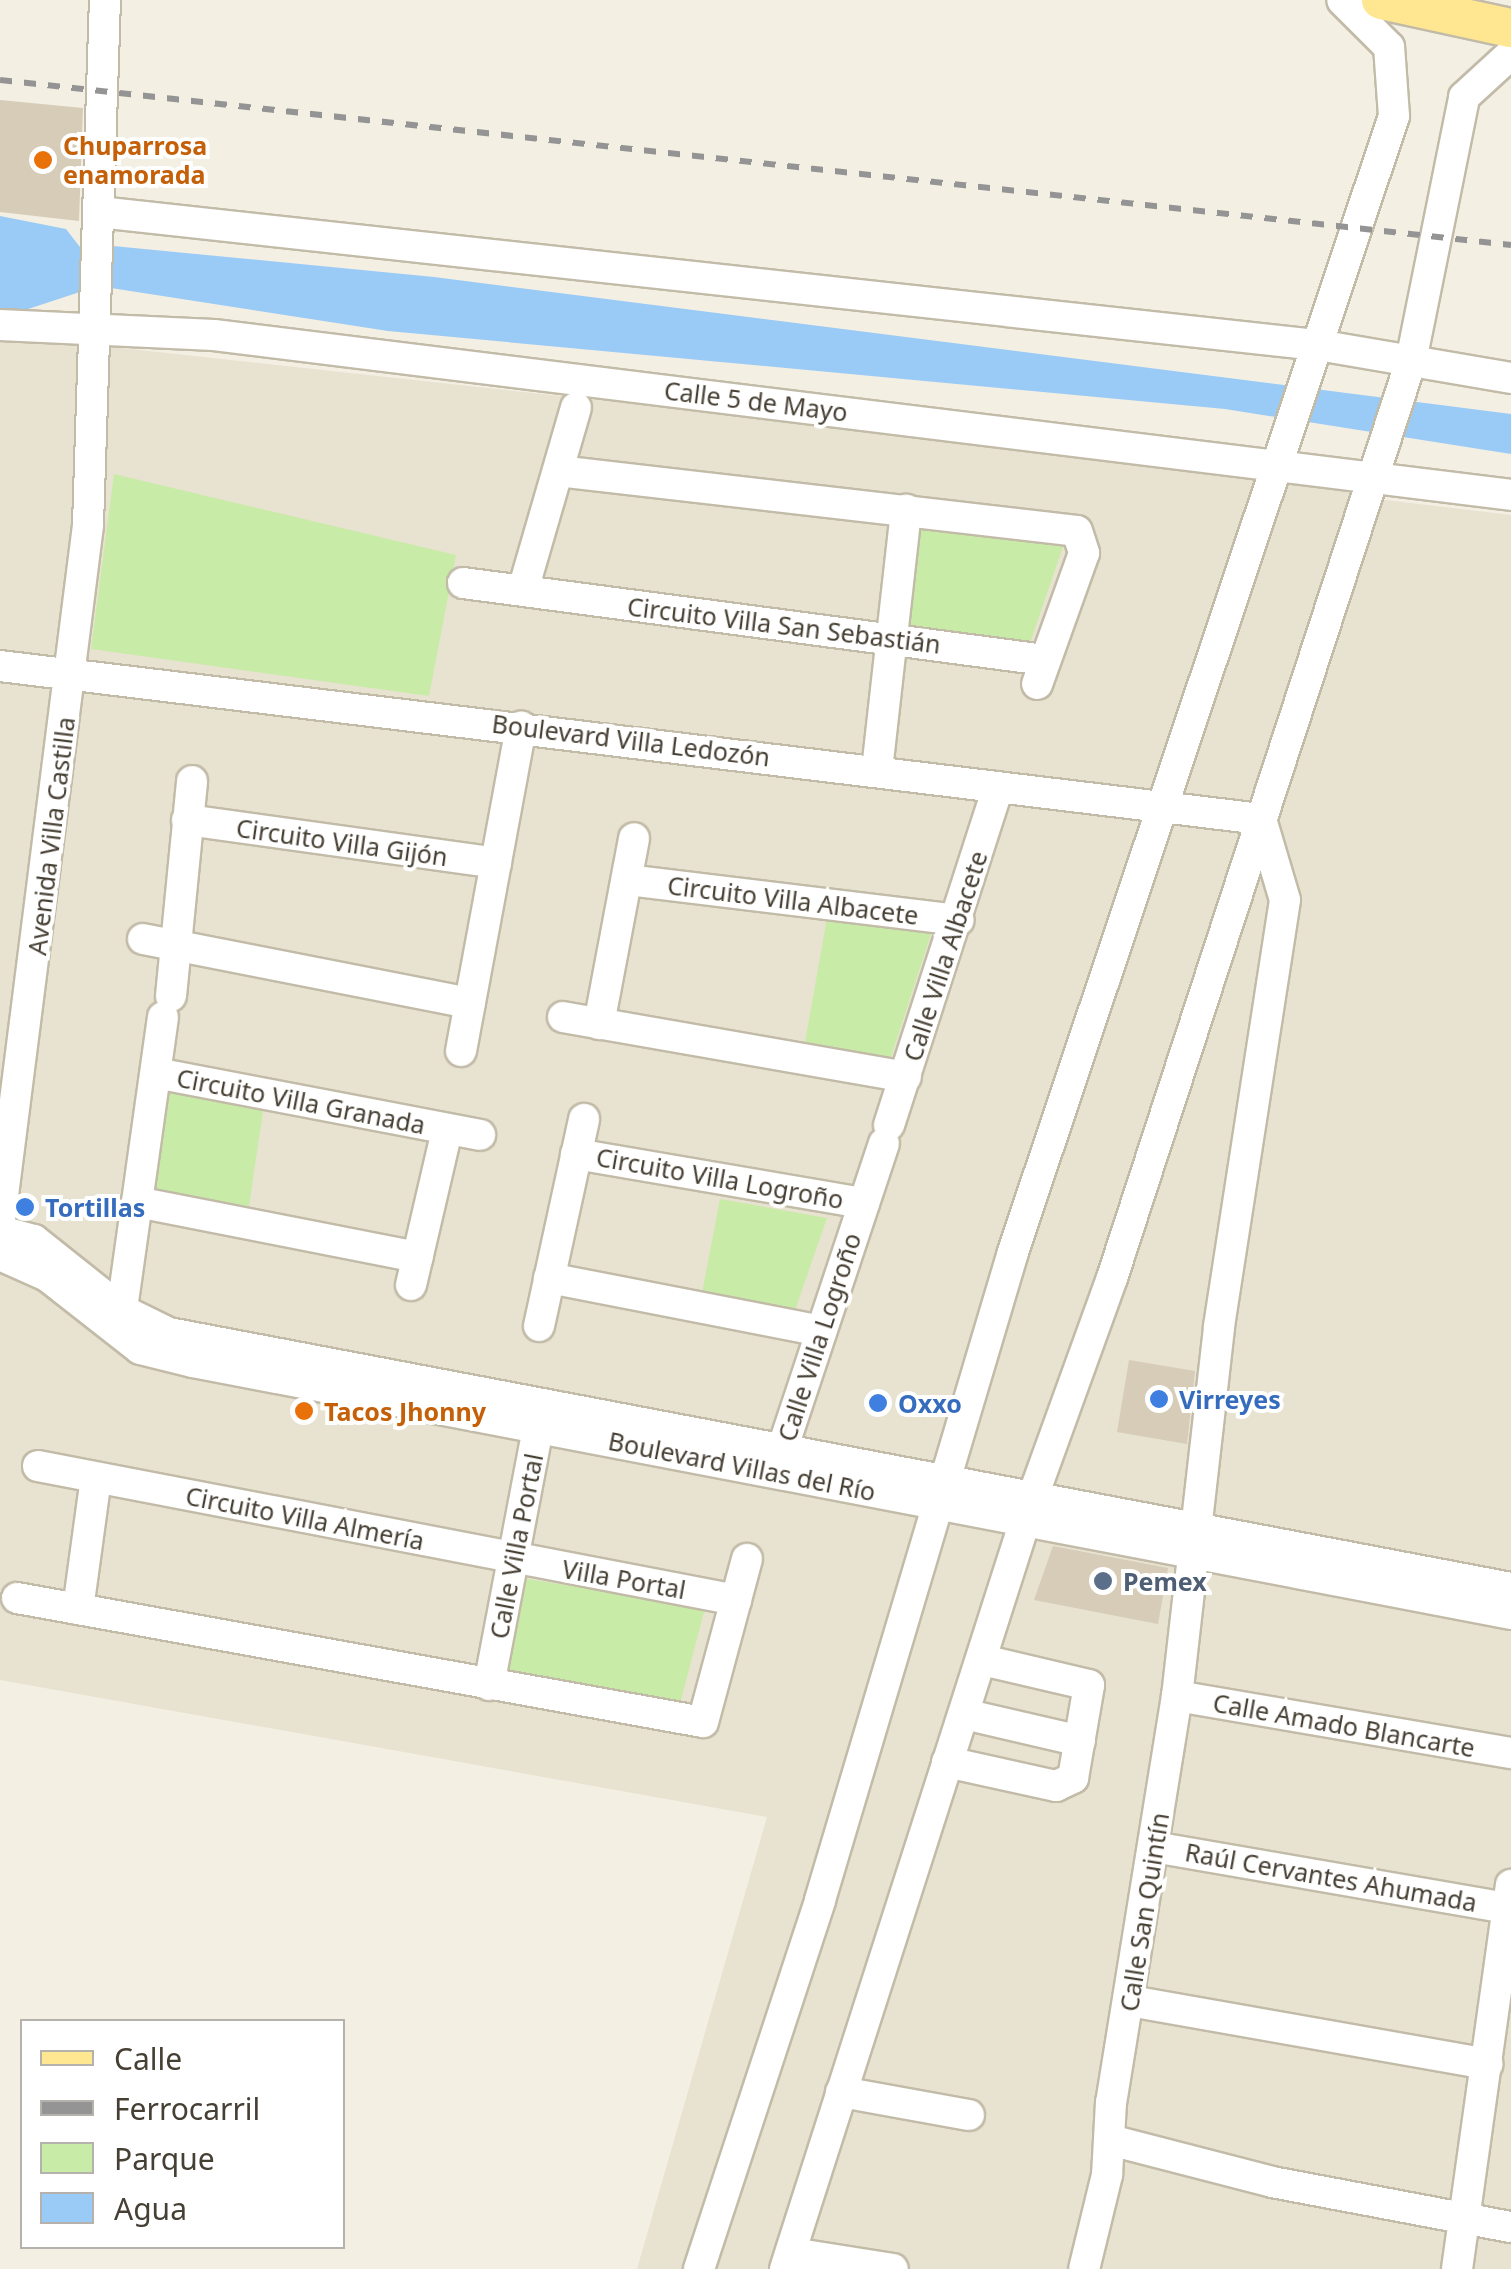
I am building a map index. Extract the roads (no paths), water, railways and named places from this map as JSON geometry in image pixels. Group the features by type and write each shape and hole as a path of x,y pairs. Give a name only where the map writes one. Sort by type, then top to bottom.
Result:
{"main road":[{"path":"1381,0 1455,9 1511,28"}],"street":[{"name":"Avenida Villa Castilla","path":"0,1219 9,1088 72,673 92,452 105,0"},
{"path":"699,2269 1162,805 1394,116 1389,47 1342,0"},
{"path":"894,2269 788,2261 1029,1511 1112,1278 1410,365 1464,97 1511,54"},
{"path":"100,220 1511,378"},
{"name":"Calle 5 de Mayo","path":"0,325 95,312 214,336 1282,455 1511,495"},
{"path":"524,590 576,408"},
{"path":"558,471 906,510 877,770"},
{"name":"Circuito Villa San Sebastián","path":"462,583 891,638 1041,672 1084,553 1082,536 1072,530 906,510"},
{"name":"Boulevard Villa Ledozón","path":"0,666 1261,819"},
{"path":"461,1051 521,727"},
{"path":"176,945 192,780"},
{"name":"Calle Villa Albacete","path":"864,1203 959,920 998,787"},
{"name":"Calle San Quintín","path":"1084,2269 1110,2140 1154,1847 1176,1696 1219,1328 1285,900 1261,819"},
{"name":"Circuito Villa Gijón","path":"187,820 496,864"},
{"path":"599,1024 634,838"},
{"name":"Circuito Villa Albacete","path":"627,880 959,920"},
{"path":"143,938 470,1003"},
{"name":"Circuito Villa Granada","path":"120,1323 176,945"},
{"path":"563,1018 906,1076"},
{"name":"Circuito Villa Granada","path":"156,1073 480,1135"},
{"name":"Circuito Villa Logroño","path":"539,1326 584,1119"},
{"name":"Circuito Villa Granada","path":"137,1202 414,1271 447,1130"},
{"name":"Circuito Villa Logroño","path":"576,1154 864,1203"},
{"name":"Calle Villa Logroño","path":"814,1329 864,1203"},
{"name":"Boulevard Villas del Río","path":"0,1231 34,1240 65,1260 140,1349 193,1362 540,1417 1195,1540 1511,1588"},
{"name":"Boulevard Villas del Río","path":"0,1255 47,1276 120,1323"},
{"path":"548,1278 814,1329 769,1458"},
{"name":"Calle Villa Portal","path":"489,1685 540,1417"},
{"name":"Circuito Villa Almería","path":"38,1466 513,1559"},
{"path":"78,1609 96,1478"},
{"name":"Boulevard Villas del Río","path":"1195,1540 1511,1614"},
{"path":"17,1598 703,1722 747,1558"},
{"name":"Villa Portal","path":"513,1559 736,1600"},
{"path":"947,1762 1067,1786 1080,1742 1089,1684 982,1660"},
{"name":"Calle Amado Blancarte","path":"1176,1696 1511,1754"},
{"path":"964,1714 1080,1742"},
{"name":"Raúl Cervantes Ahumada","path":"1154,1847 1509,1896"},
{"path":"1457,2269 1507,1945 1509,1896"},
{"path":"1130,2001 1487,2064"},
{"path":"841,2092 969,2115"},
{"path":"1110,2140 1272,2182 1511,2227"}],"water":[{"path":"0,216 66,229 83,251 113,246 434,277 1511,414 1511,454 1225,409 388,331 98,286 19,312 0,309"}],"railway":[{"path":"0,80 1511,245"}],"place":[{"name":"Chuparrosa enamorada","path":"43,160"},
{"name":"Tortillas","path":"25,1207"},
{"name":"Virreyes","path":"1159,1399"},
{"name":"Oxxo","path":"878,1403"},
{"name":"Tacos Jhonny","path":"304,1411"},
{"name":"Pemex","path":"1103,1581"}]}
